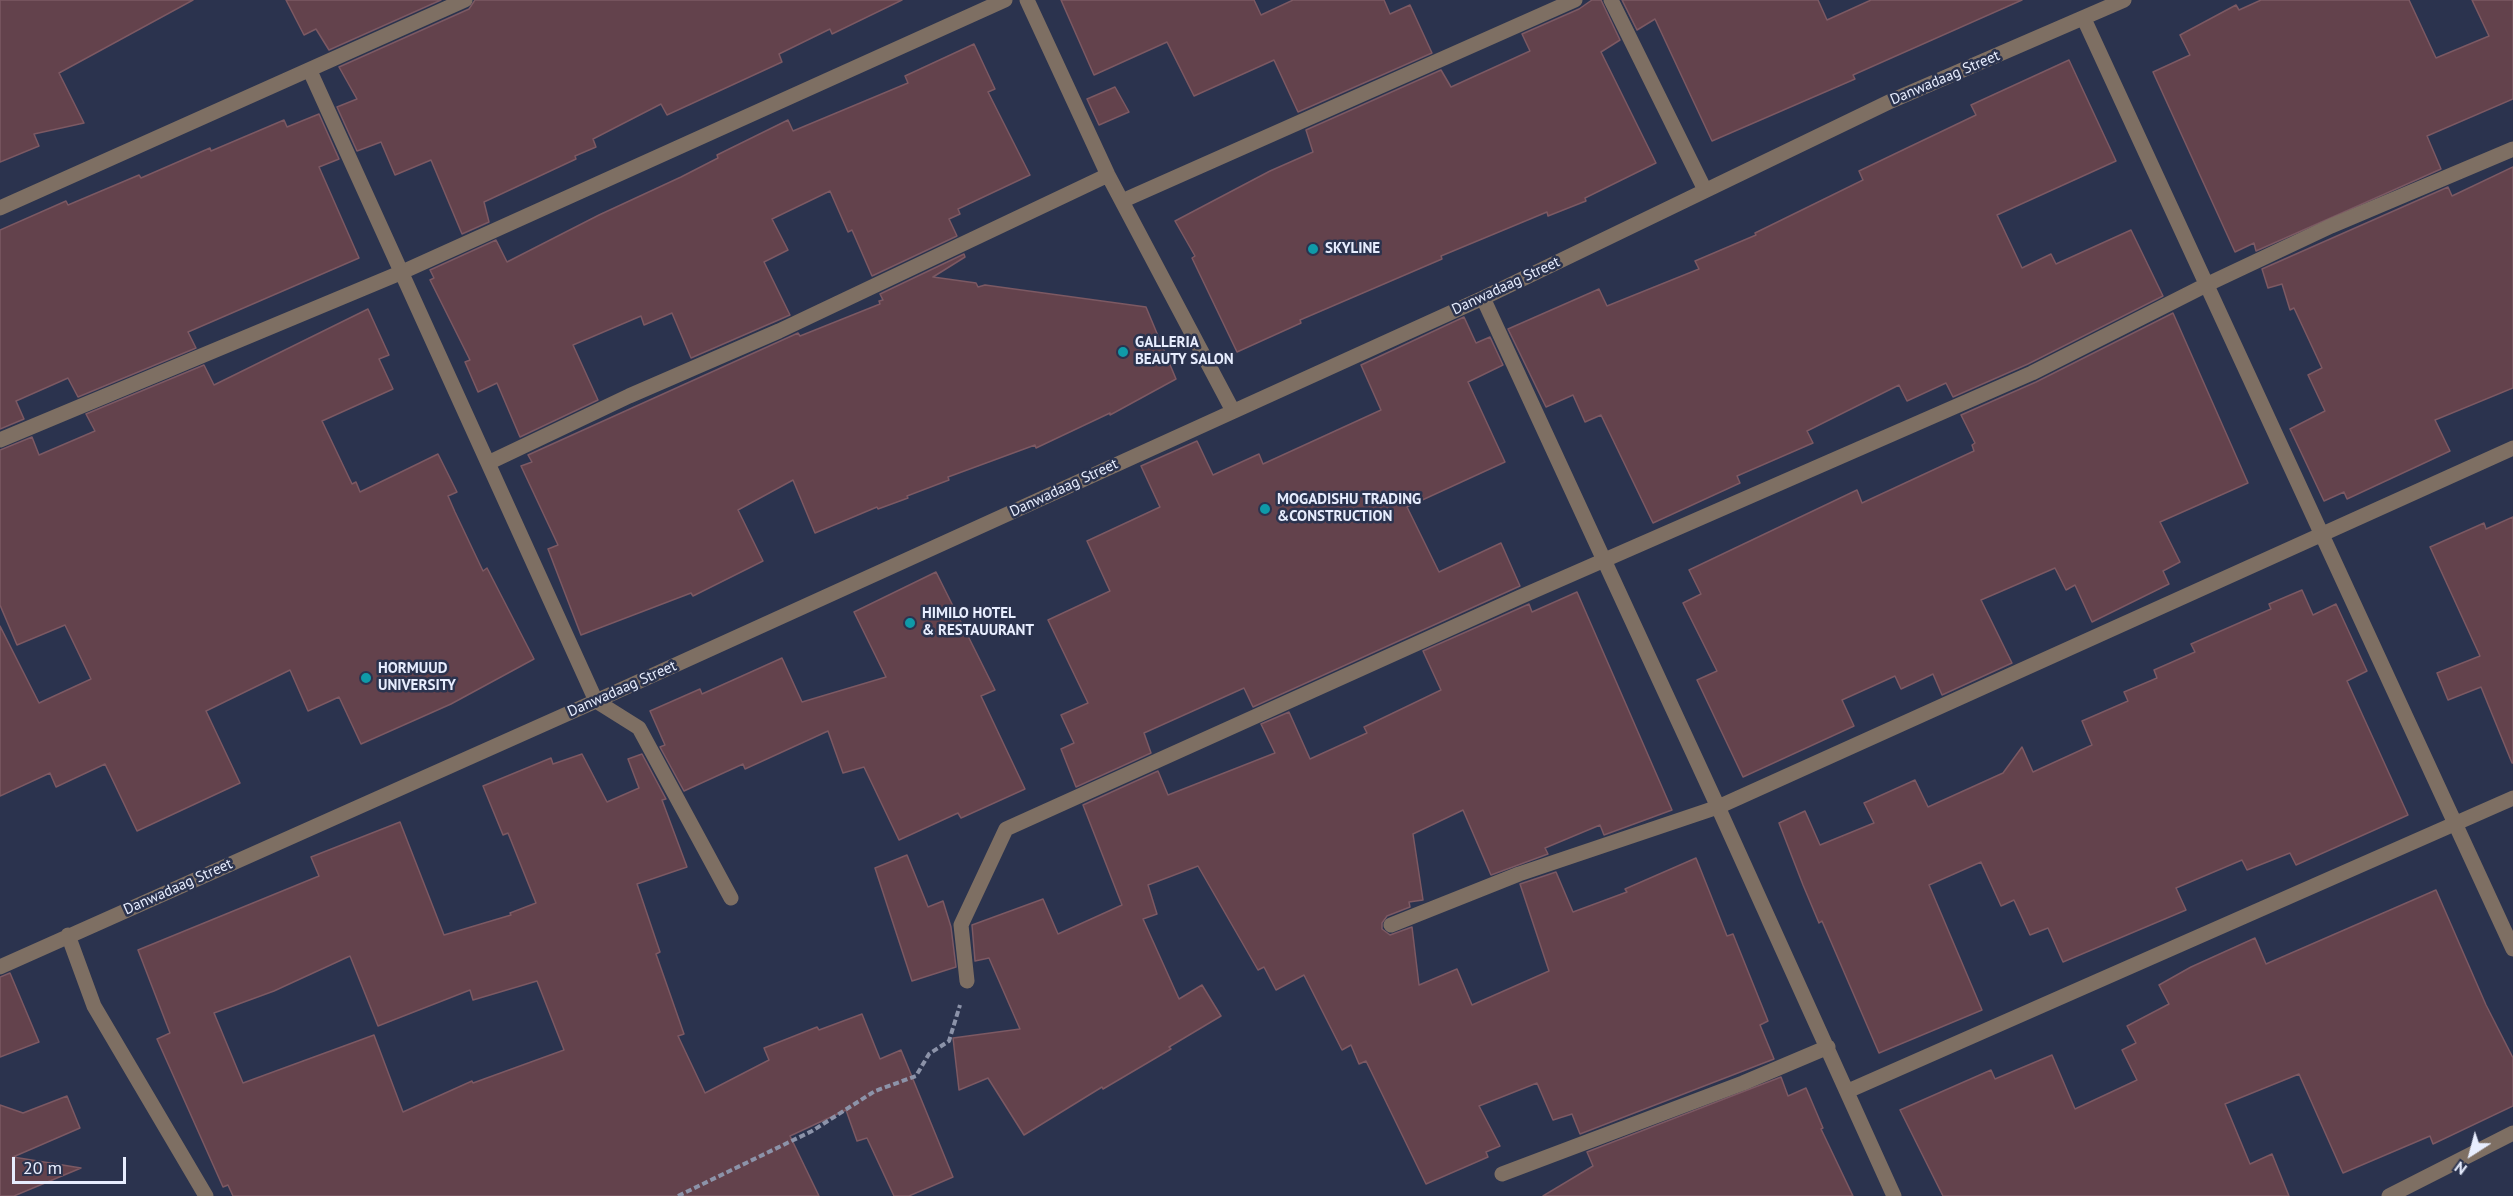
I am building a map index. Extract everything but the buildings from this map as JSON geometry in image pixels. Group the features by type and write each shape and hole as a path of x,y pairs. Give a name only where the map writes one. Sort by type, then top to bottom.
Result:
{"street":[{"path":"0,208 465,0"},
{"path":"0,440 399,273 1005,0"},
{"path":"1027,0 1108,175 1233,411"},
{"path":"1122,201 1575,0"},
{"path":"1611,0 1705,190"},
{"name":"Danwadaag Street","path":"0,967 596,702 1483,298 1891,101 2124,0"},
{"path":"2084,19 2513,949"},
{"path":"310,71 399,273 596,702 639,728 730,898"},
{"path":"967,981 961,925 1006,829 2032,373 2208,284 2331,226 2513,149"},
{"path":"488,463 629,396 779,330 1108,175"},
{"path":"1483,298 1828,1047 1894,1196"},
{"path":"1391,925 1520,874 1718,807 2513,448"},
{"path":"1848,1091 2513,798"},
{"path":"68,935 94,1006 206,1196"},
{"path":"1502,1174 1722,1091 1828,1047"},
{"path":"2390,1196 2513,1133"}],"path":[{"path":"678,1196 812,1131 875,1091 916,1076 929,1054 949,1041 967,981"}],"place":[{"name":"SKYLINE","path":"1313,249"},
{"name":"GALLERIA BEAUTY SALON","path":"1123,352"},
{"name":"MOGADISHU TRADING &CONSTRUCTION","path":"1265,509"},
{"name":"HIMILO HOTEL & RESTAUURANT","path":"910,623"},
{"name":"HORMUUD UNIVERSITY","path":"366,678"}]}
